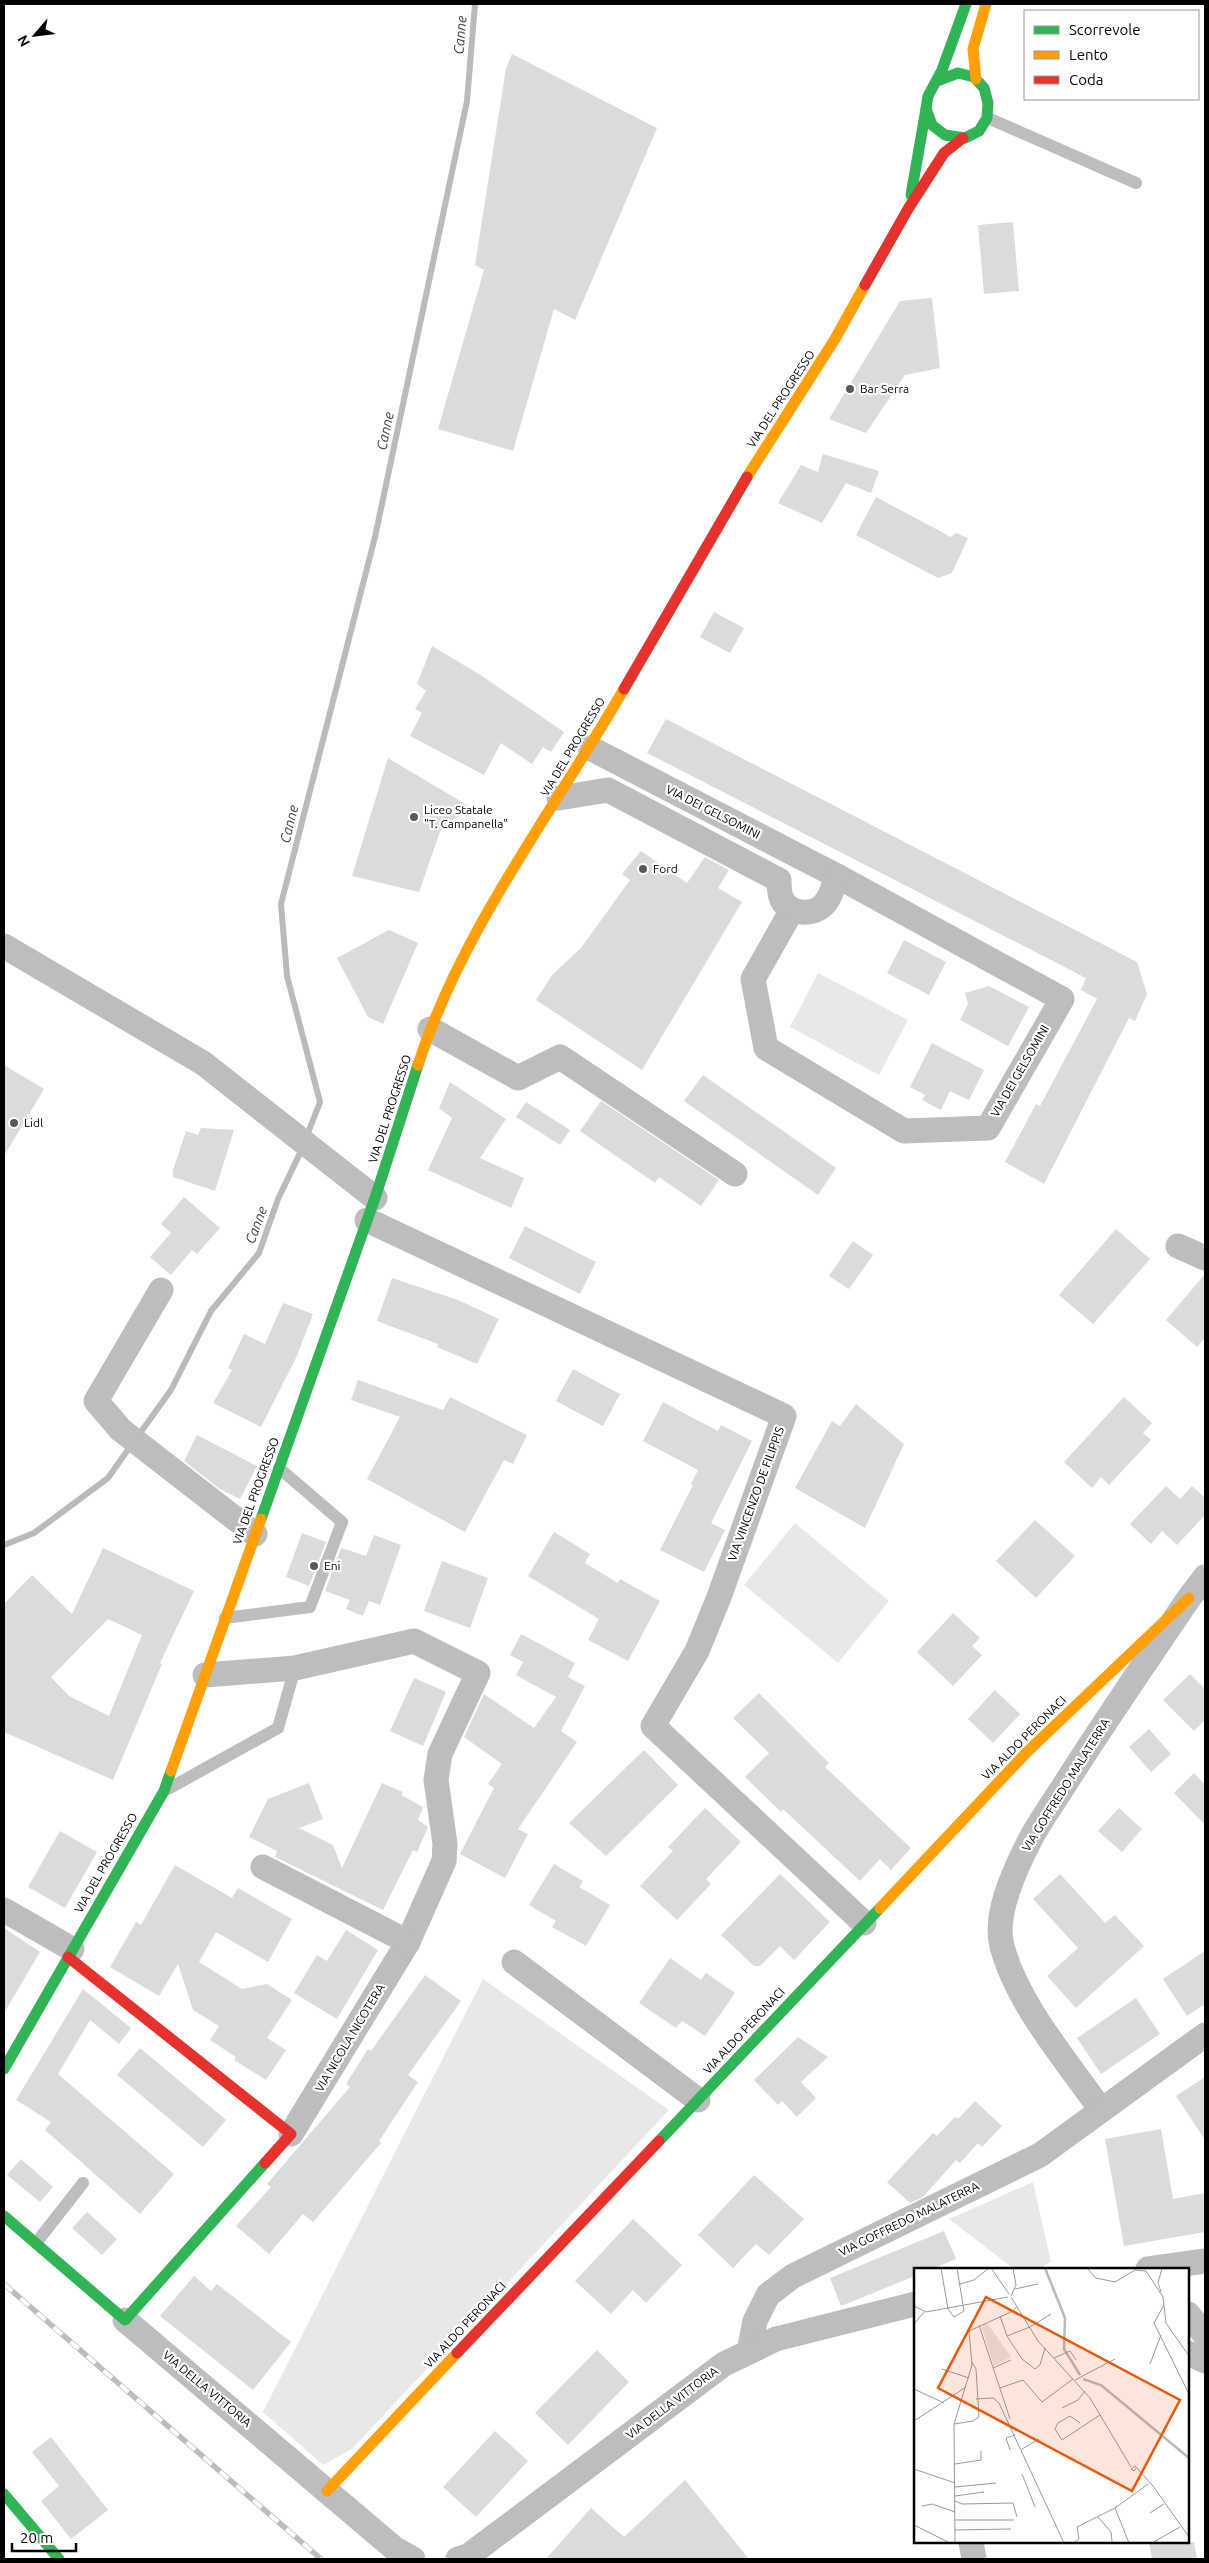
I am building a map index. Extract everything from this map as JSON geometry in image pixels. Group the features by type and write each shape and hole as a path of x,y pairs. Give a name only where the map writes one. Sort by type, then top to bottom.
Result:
{"street":[{"path":"908,209 928,94 937,81 966,4"},
{"path":"908,209 944,153 964,138 978,131 988,118 989,97 976,79 972,61 974,38 986,4"},
{"path":"937,81 956,74 976,79"},
{"path":"926,109 928,119 938,131 953,138 964,138"},
{"name":"VIA DEL PROGRESSO","path":"4,2069 164,1791 371,1209 430,1029 469,943 559,798 597,752 752,468 836,340 908,209"},
{"name":"VIA DEI GELSOMINI","path":"597,752 836,876 1062,999 988,1128 904,1131 766,1048 753,979 792,910"},
{"path":"559,798 608,790 779,880 783,901 792,910 805,913 816,911 826,903 836,876"},
{"path":"4,946 203,1063 342,1173 371,1209"},
{"path":"430,1029 518,1078 560,1057 735,1174"},
{"name":"VIA VINCENZO DE FILIPPIS","path":"371,1209 784,1416 719,1597 697,1651 654,1726 864,1923"},
{"path":"1178,1246 1205,1258"},
{"path":"161,1290 96,1401 121,1430 255,1534"},
{"name":"VIA GOFFREDO MALATERRA","path":"1101,2110 1039,2022 1011,1972 1001,1944 1002,1916 1006,1894 1026,1846 1083,1756 1205,1577"},
{"name":"VIA ALDO PERONACI","path":"327,2491 1028,1752 1189,1598"},
{"name":"VIA NICOLA NICOTERA","path":"291,2134 408,1942 444,1861 445,1844 436,1780 440,1754 478,1673 414,1641 295,1668"},
{"path":"205,1675 295,1668"},
{"path":"264,1867 408,1942"},
{"path":"4,1910 70,1953 291,2134 125,2320"},
{"path":"514,1962 698,2100"},
{"name":"VIA GOFFREDO MALATERRA","path":"749,2352 755,2321 768,2295 793,2276 1040,2154 1205,2035"},
{"name":"VIA DELLA VITTORIA","path":"4,2216 395,2549 413,2559"},
{"path":"1155,2268 1205,2261"},
{"name":"VIA DELLA VITTORIA","path":"458,2559 468,2556 724,2364 776,2339 914,2304"},
{"path":"1189,2315 1205,2335"},
{"path":"1189,2353 1205,2361"},
{"path":"4,2494 59,2559"},
{"path":"971,2543 974,2559"}],"lane":[{"path":"988,118 1136,183"},
{"path":"597,752 608,790"},
{"path":"225,1618 310,1607 342,1522 279,1468"},
{"path":"164,1791 278,1728 295,1668"},
{"path":"36,2243 83,2183"}],"shaded area":[{"path":"818,973 908,1020 879,1075 790,1027"},
{"path":"795,1523 889,1601 838,1663 744,1585"},
{"path":"483,1979 669,2110 352,2449 323,2465 263,2412"},
{"path":"1033,2182 1051,2262 1038,2268 1013,2268 949,2219"}],"building":[{"path":"512,54 657,128 575,320 554,309 513,451 438,429 484,270 475,265 506,68"},
{"path":"1013,222 1019,291 984,294 978,225"},
{"path":"932,298 940,368 905,375 866,433 829,419 900,301"},
{"path":"823,454 879,471 871,493 846,483 822,523 778,503 801,465 818,472"},
{"path":"876,497 951,537 956,533 968,538 952,573 938,578 856,535"},
{"path":"714,612 744,628 730,653 700,637"},
{"path":"432,646 479,674 564,732 551,752 543,747 532,764 501,743 484,775 410,736 422,713 415,709 426,691 417,684"},
{"path":"666,719 1137,962 1147,994 1135,1021 1129,1018 1044,1184 1005,1162 1036,1104 1040,1106 1097,999 1081,990 1086,978 647,753"},
{"name":"Liceo Statale \"T. Campanella\"","path":"388,758 472,808 442,826 419,892 352,876"},
{"path":"641,851 687,883 705,857 729,870 718,888 742,902 642,1070 536,1000 552,975 581,948 630,880 622,874"},
{"path":"389,930 418,943 383,1024 368,1017 337,958"},
{"path":"904,940 946,962 929,995 887,973"},
{"path":"989,986 1029,1007 1008,1046 960,1020 968,1004 965,993"},
{"path":"932,1043 984,1070 969,1100 950,1091 941,1110 922,1100 925,1095 910,1087"},
{"name":"Lidl","path":"4,1065 44,1089 4,1156"},
{"path":"703,1075 836,1168 818,1195 684,1101"},
{"path":"450,1082 506,1119 480,1158 524,1178 511,1208 428,1170 452,1118 439,1108"},
{"path":"601,1101 719,1180 701,1206 659,1177 655,1183 580,1131"},
{"path":"526,1102 570,1130 560,1145 516,1117"},
{"path":"201,1128 234,1130 215,1191 173,1177 173,1170 186,1131 198,1135"},
{"path":"184,1197 220,1228 197,1254 192,1250 171,1275 150,1257 171,1233 161,1224"},
{"path":"525,1226 596,1262 580,1294 509,1258"},
{"path":"1116,1229 1150,1259 1093,1324 1059,1295"},
{"path":"853,1241 873,1255 849,1289 829,1276"},
{"path":"1205,1274 1205,1338 1197,1347 1166,1320"},
{"path":"392,1278 458,1300 499,1319 477,1364 437,1347 438,1344 377,1321"},
{"path":"283,1303 313,1314 296,1358 261,1427 213,1403 232,1370 228,1368 244,1334 265,1344"},
{"path":"573,1369 620,1394 603,1426 556,1401"},
{"path":"358,1380 443,1410 450,1397 527,1435 513,1464 504,1460 465,1532 367,1479 400,1417 351,1400"},
{"path":"1124,1397 1152,1423 1143,1433 1151,1440 1109,1485 1101,1477 1092,1488 1064,1462"},
{"path":"663,1402 718,1431 721,1425 752,1441 711,1523 725,1530 704,1572 660,1550 693,1485 691,1484 698,1470 643,1441"},
{"path":"856,1404 904,1444 865,1528 795,1488 832,1421 840,1426"},
{"path":"197,1435 257,1466 240,1499 220,1489 184,1461"},
{"path":"1166,1486 1180,1499 1192,1486 1205,1498 1205,1515 1177,1545 1162,1531 1151,1544 1130,1524"},
{"path":"1035,1520 1075,1556 1036,1598 996,1561"},
{"path":"554,1532 590,1554 585,1563 618,1583 620,1579 660,1601 628,1661 588,1640 599,1619 528,1576"},
{"path":"302,1533 326,1542 309,1586 286,1577"},
{"path":"374,1535 401,1545 380,1605 369,1601 363,1616 346,1609 350,1600 325,1591 341,1548 366,1556"},
{"path":"103,1548 194,1591 160,1663 162,1664 113,1780 4,1732 4,1604 32,1575 72,1614","holes":["108,1619 142,1635 109,1716 69,1696 51,1677"]},
{"path":"442,1561 488,1578 470,1628 424,1611"},
{"path":"953,1613 980,1638 972,1646 982,1655 953,1686 917,1652"},
{"path":"521,1634 575,1663 568,1677 585,1686 561,1731 577,1742 518,1829 528,1834 505,1878 460,1854 494,1788 488,1784 502,1764 464,1737 484,1694 534,1728 556,1697 516,1675 523,1662 510,1655"},
{"path":"1190,1674 1205,1689 1205,1720 1194,1731 1163,1700"},
{"path":"414,1678 446,1692 423,1746 390,1731"},
{"path":"995,1690 1020,1714 993,1743 968,1719"},
{"path":"759,1693 829,1763 825,1767 911,1848 891,1870 880,1859 860,1881 783,1809 781,1812 745,1777 769,1753 733,1718"},
{"path":"1149,1729 1171,1754 1151,1772 1129,1747"},
{"path":"644,1750 678,1785 606,1856 569,1823"},
{"path":"1194,1773 1205,1785 1205,1825 1174,1793"},
{"path":"309,1783 323,1819 299,1828 333,1845 342,1868 382,1783 403,1792 401,1795 423,1807 418,1820 428,1827 417,1852 413,1850 383,1910 275,1857 277,1851 249,1837 268,1799"},
{"path":"705,1808 741,1842 706,1879 711,1884 677,1920 640,1886 673,1851 668,1847"},
{"path":"1119,1808 1142,1829 1122,1852 1098,1831"},
{"path":"60,1831 97,1852 65,1908 28,1887"},
{"path":"554,1864 583,1881 579,1887 610,1905 586,1946 552,1927 556,1921 529,1905"},
{"path":"175,1865 232,1898 238,1888 292,1919 268,1962 216,1932 199,1962 242,1989 267,1984 292,2000 267,2038 286,2050 266,2080 234,2060 236,2057 210,2040 219,2026 193,2010 178,1964 159,1996 110,1967 136,1922 141,1925"},
{"path":"780,1874 830,1922 794,1960 780,1946 760,1966 754,1966 721,1935"},
{"path":"1060,1874 1105,1923 1115,1915 1144,1946 1076,2008 1047,1976 1078,1948 1033,1899"},
{"path":"4,1928 40,1952 4,2013"},
{"path":"346,1930 378,1950 337,2019 294,1993 317,1955 327,1961"},
{"path":"1205,1951 1205,2004 1187,2016 1163,1979"},
{"path":"670,1958 701,1980 706,1973 735,1993 705,2036 682,2021 676,2028 639,2003"},
{"path":"425,1975 461,2001 408,2075 418,2082 379,2141 381,2143 313,2222 303,2214 269,2254 236,2226 271,2187 267,2184 350,2087 346,2084 368,2049 371,2051"},
{"path":"83,1989 131,2028 119,2044 90,2020 58,2074 174,2174 140,2214 45,2130 51,2122 16,2100"},
{"path":"1136,1998 1160,2034 1101,2074 1077,2038"},
{"path":"798,2037 828,2057 801,2082 816,2098 797,2117 782,2101 778,2105 754,2080"},
{"path":"140,2048 226,2120 203,2147 117,2075"},
{"path":"1205,2077 1205,2140 1176,2096"},
{"path":"975,2101 1002,2126 982,2147 978,2143 960,2163 956,2160 923,2197 910,2203 887,2182 933,2133 937,2136 955,2117 958,2119"},
{"path":"1161,2129 1173,2199 1205,2193 1205,2232 1124,2246 1105,2139"},
{"path":"21,2159 53,2187 40,2202 7,2175"},
{"path":"754,2175 804,2219 769,2255 756,2244 733,2268 698,2235"},
{"path":"87,2212 117,2239 102,2255 72,2228"},
{"path":"633,2219 682,2265 646,2303 633,2290 611,2314 575,2281"},
{"path":"944,2231 956,2259 934,2268 914,2268 914,2276 841,2306 830,2278"},
{"path":"194,2276 211,2291 217,2284 291,2342 253,2390 160,2316"},
{"path":"597,2350 629,2382 568,2445 535,2413"},
{"path":"495,2431 528,2461 476,2517 443,2487"},
{"path":"51,2437 108,2510 71,2539 41,2501 59,2486 32,2452"},
{"path":"685,2480 749,2559 546,2559 591,2508 624,2537"},
{"path":"1194,2542 1197,2559 1152,2559 1149,2543"}],"waterway":[{"name":"Canne","path":"306,1138 320,1102 287,976 281,904 375,537 467,101 475,4"},
{"name":"Canne","path":"138,1436 171,1390 211,1311 259,1253 278,1199 303,1147"},
{"name":"Canne","path":"4,1545 34,1533 108,1478 132,1444"}],"railway":[{"path":"4,2284 321,2559"}],"traffic: fast":[{"path":"937,81 958,73 974,77 984,88 988,103 987,118 979,131 965,138 945,135 932,125 926,109 928,96 942,70 966,4"},
{"path":"911,195 926,109"},
{"path":"261,1519 375,1198 418,1065"},
{"path":"4,2069 164,1791 171,1771"},
{"path":"659,2141 880,1908"},
{"path":"4,2216 125,2320 265,2163"},
{"path":"4,2494 59,2559"}],"traffic: slow":[{"path":"976,79 973,49 986,4"},
{"path":"747,477 835,339 865,285"},
{"path":"418,1065 437,1015 459,966 484,919 624,689"},
{"path":"171,1771 261,1519"},
{"path":"880,1908 1027,1752 1189,1598"},
{"path":"327,2491 457,2353"}],"traffic: jam":[{"path":"865,285 908,209 944,153 963,138"},
{"path":"624,689 747,477"},
{"path":"68,1957 291,2134 265,2163"},
{"path":"457,2353 659,2141"}],"place":[{"name":"Bar Serra","path":"850,389"},
{"name":"Liceo Statale \"T. Campanella\"","path":"414,817"},
{"name":"Ford","path":"643,869"},
{"name":"Lidl","path":"14,1123"},
{"name":"Eni","path":"314,1566"}]}
